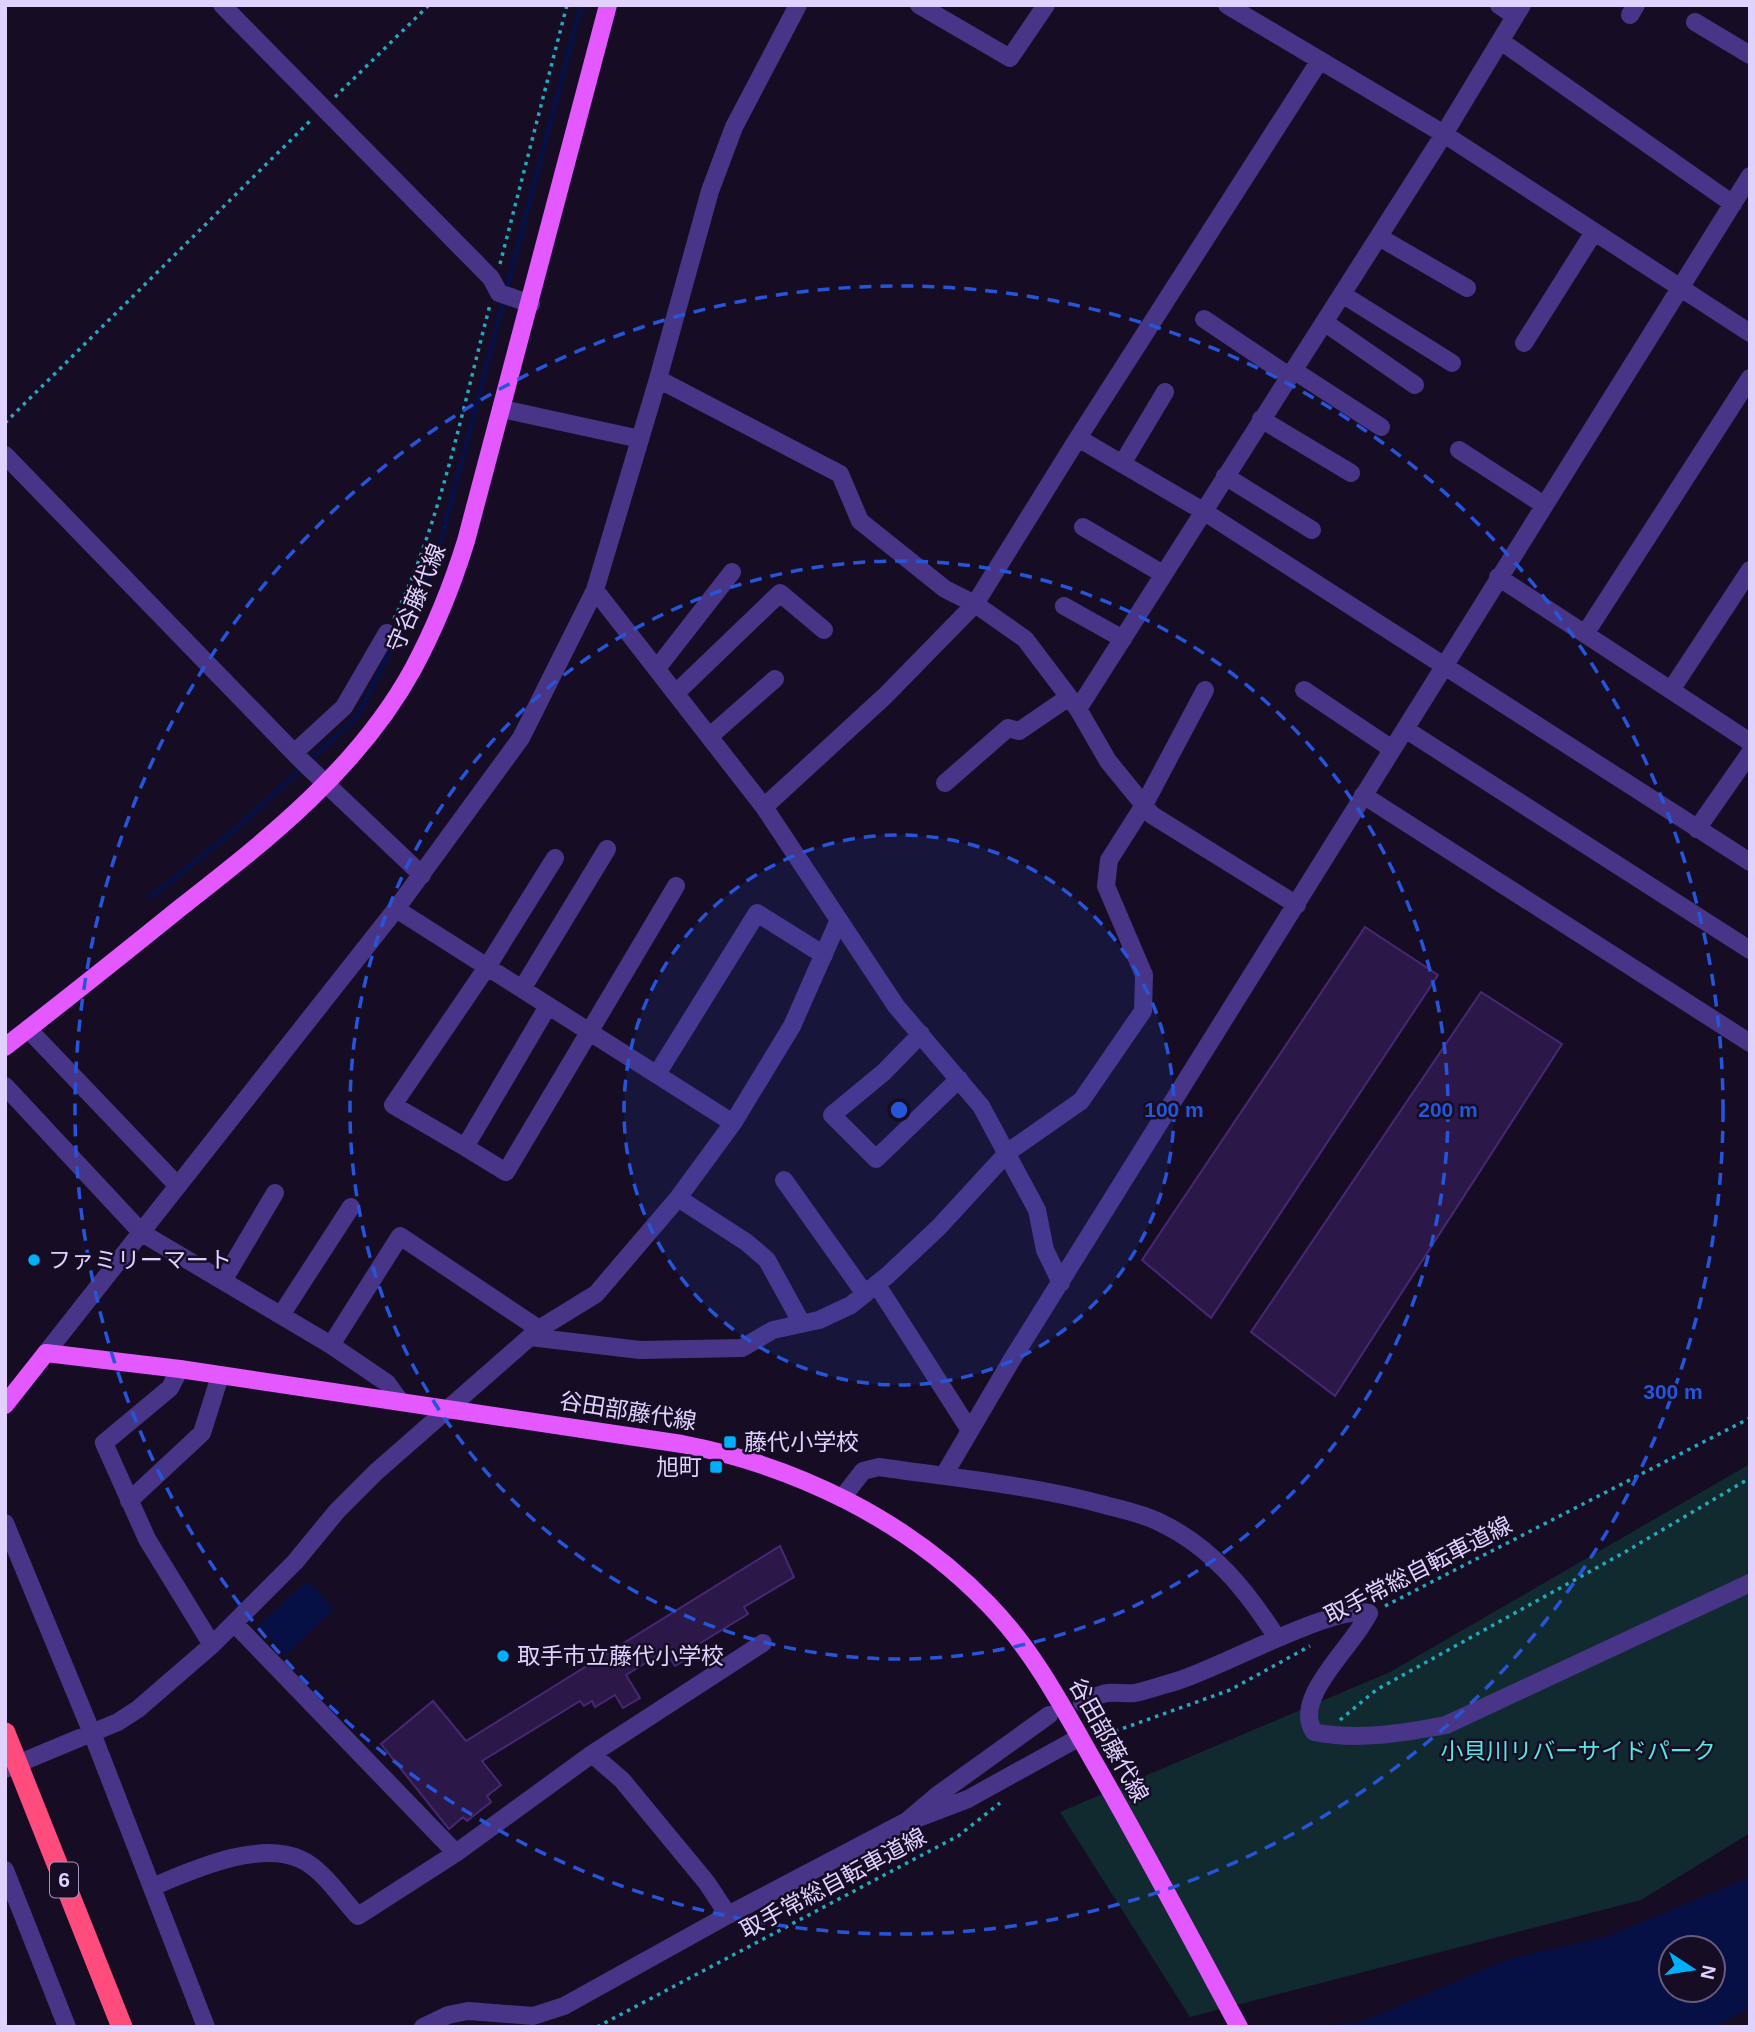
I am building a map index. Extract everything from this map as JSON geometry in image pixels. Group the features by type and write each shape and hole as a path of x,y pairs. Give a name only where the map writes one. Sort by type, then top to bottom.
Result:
{"highway":[{"name":"6","path":"5,1733 122,2027"}],"main road":[{"name":"守谷藤代線","path":"5,1047 270,837 327,782 372,728 412,671 448,596 531,304 608,5"},
{"name":"谷田部藤代線","path":"46,1353 180,1369 400,1401 716,1451 791,1475 842,1498 931,1554 988,1604 1037,1663 1088,1737 1107,1784 1239,2027"},
{"path":"5,1405 46,1353"}],"street":[{"path":"222,5 495,285 499,293 531,304"},
{"path":"46,1353 396,909 521,738 595,590 710,191 734,127 798,5"},
{"path":"919,5 1010,58 1046,5"},
{"path":"1227,5 1444,134 1750,333"},
{"path":"945,783 1007,728 1018,731 1074,703 1123,639 1502,42 1518,11 1499,5"},
{"path":"1695,22 1750,55"},
{"path":"1502,42 1733,204"},
{"path":"764,807 885,696 975,604 1320,60"},
{"path":"943,1475 1498,577 1750,176"},
{"path":"1524,343 1594,232"},
{"path":"1379,237 1467,288"},
{"path":"1342,294 1452,363"},
{"path":"1204,319 1381,427"},
{"path":"1324,322 1415,385"},
{"path":"1586,634 1750,378"},
{"path":"658,379 840,474 860,521 945,589 975,604 1025,639 1074,703 1108,761 1152,815 1297,905"},
{"path":"1122,464 1165,392"},
{"path":"502,409 640,439"},
{"path":"1262,419 1351,473"},
{"path":"1078,438 1203,512 1750,862"},
{"path":"1459,450 1544,505"},
{"path":"5,455 294,753 422,875"},
{"path":"1225,476 1312,530"},
{"path":"1083,527 1163,573"},
{"path":"1671,690 1750,570"},
{"path":"658,667 732,572"},
{"path":"1498,577 1750,742"},
{"path":"595,590 658,667 764,807 896,1006 981,1106 1037,1210 1045,1250 1061,1283"},
{"path":"677,692 780,593 824,630"},
{"path":"1063,606 1123,639"},
{"path":"294,753 344,707 387,633"},
{"path":"710,736 775,679"},
{"path":"331,1345 400,1236 535,1333 640,1350 742,1348 773,1330 819,1320 851,1305 939,1227 1008,1152 1080,1101 1143,1012 1144,975 1106,886 1110,860 1144,805 1205,690"},
{"path":"1304,690 1392,749"},
{"path":"1405,729 1750,950"},
{"path":"1697,829 1750,753"},
{"path":"1363,795 1750,1044"},
{"path":"522,989 607,849"},
{"path":"555,858 487,967 393,1105 506,1172 676,886"},
{"path":"396,909 733,1123"},
{"path":"657,1074 757,913 824,955"},
{"path":"5,1769 92,1733 138,1710 212,1645 295,1562 337,1511 376,1472 535,1333 596,1294 678,1198 733,1123 792,1026 838,922"},
{"path":"466,1147 548,1006"},
{"path":"28,1029 178,1186"},
{"path":"921,1034 884,1072 832,1115 876,1159 960,1079"},
{"path":"6,1089 142,1233 331,1345 387,1384 400,1401"},
{"path":"784,1180 871,1289 969,1429"},
{"path":"223,1281 275,1193"},
{"path":"678,1198 746,1242 767,1260 801,1322"},
{"path":"281,1315 351,1207"},
{"path":"180,1369 170,1388 104,1443 147,1539 212,1645"},
{"path":"129,1501 202,1433 220,1376"},
{"path":"842,1498 863,1471 871,1468 943,1475 1075,1497 1161,1523 1200,1548 1234,1577 1277,1638"},
{"path":"5,1523 92,1733 206,2027"},
{"path":"1082,1702 1106,1693 1133,1693 1178,1681 1277,1638 1349,1614 1369,1614 1361,1632 1320,1684 1308,1704 1307,1722 1314,1732 1328,1735 1402,1733 1446,1725 1750,1583"},
{"path":"234,1623 456,1853"},
{"path":"152,1887 214,1861 279,1854 299,1858 313,1867 358,1916 456,1853 592,1754 763,1643"},
{"path":"907,1821 939,1794 1049,1715"},
{"path":"423,2027 448,2015 468,2011 509,2016 549,2013 728,1914 907,1821 968,1799 1088,1737"},
{"path":"592,1754 622,1780 707,1883 728,1914"},
{"path":"5,1870 67,2027"}],"path":[{"path":"5,423 429,5"},
{"path":"387,633 405,594 444,481 567,5"},
{"name":"取手常総自転車道線","path":"1369,1614 1750,1418"},
{"path":"1328,1735 1347,1711 1376,1690 1625,1552 1750,1478"},
{"name":"取手常総自転車道線","path":"1088,1737 1230,1690 1311,1645"},
{"name":"取手常総自転車道線","path":"597,2027 958,1836 1002,1802"}],"green space":[{"name":"小貝川リバーサイドパーク","path":"1750,1464 1750,1833 1641,1900 1190,2017 1060,1812 1390,1672"}],"shaded area":[{"path":"307,1581 334,1609 286,1655 259,1625"},
{"path":"1750,1877 1750,2007 1715,2027 1320,2027 1364,2021 1508,1959 1606,1937"}],"building":[{"path":"1365,927 1438,975 1211,1318 1142,1260"},
{"path":"1481,992 1562,1044 1335,1396 1251,1332"},
{"path":"780,1546 794,1577 744,1607 748,1614 689,1650 692,1656 675,1666 665,1651 626,1675 640,1698 623,1708 615,1695 595,1707 592,1701 584,1706 580,1701 482,1761 501,1785 487,1796 491,1802 467,1821 463,1817 449,1829 381,1744 433,1701 466,1741"}],"waterway":[{"path":"152,896 237,828 357,717 434,566 581,5"}],"place":[{"name":"ファミリーマート","path":"34,1260"},
{"name":"藤代小学校","path":"730,1442"},
{"name":"旭町","path":"716,1467"},
{"name":"取手市立藤代小学校","path":"503,1656"}]}
